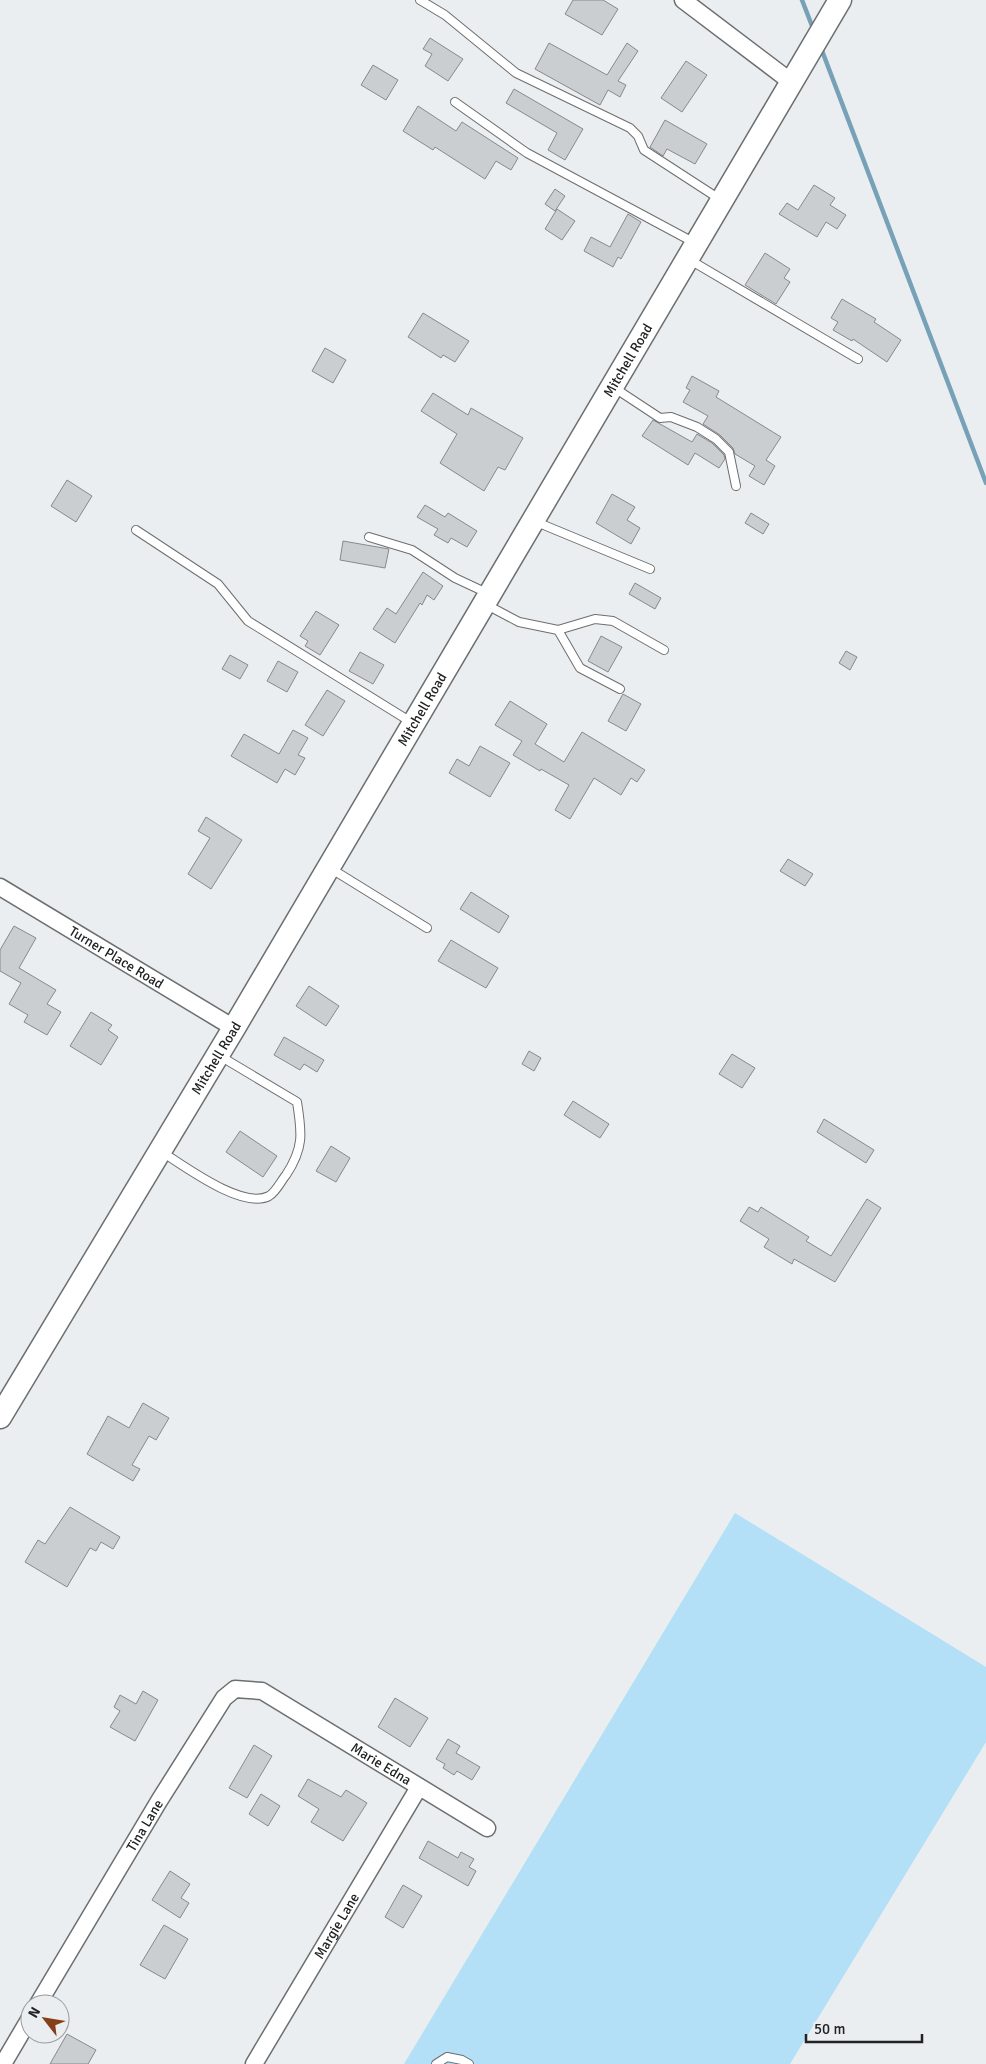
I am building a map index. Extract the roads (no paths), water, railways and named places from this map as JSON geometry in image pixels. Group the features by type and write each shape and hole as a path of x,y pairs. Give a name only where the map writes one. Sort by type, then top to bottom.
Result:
{"street":[{"path":"683,0 795,74"},
{"name":"Mitchell Road","path":"0,1417 218,1055 840,0"},
{"name":"Turner Place Road","path":"0,887 234,1028"},
{"name":"Tina Lane","path":"44,1994 154,1809 224,1698 235,1689 262,1691 275,1699"},
{"name":"Marie Edna","path":"275,1699 487,1828"},
{"name":"Margie Lane","path":"254,2064 419,1787"},
{"path":"3,2064 20,2035"}],"lane":[{"path":"420,0 444,15 516,73 630,128 638,136 644,150 721,200"},
{"path":"455,102 527,153 691,251 858,359"},
{"path":"611,386 660,418 671,417 697,427 716,439 729,452 736,486"},
{"path":"532,520 650,569"},
{"path":"136,530 218,584 248,621 413,723"},
{"path":"369,537 412,550 519,622 558,630 595,619 612,621 664,650"},
{"path":"558,630 580,668 620,689"},
{"path":"329,867 427,928"},
{"path":"160,1151 227,1191 254,1199 269,1196 294,1163 301,1146 302,1132 297,1102 218,1055"},
{"path":"436,2064 446,2057 462,2060 469,2064"}],"waterway":[{"path":"802,0 814,31"},
{"path":"821,48 986,483"}]}
